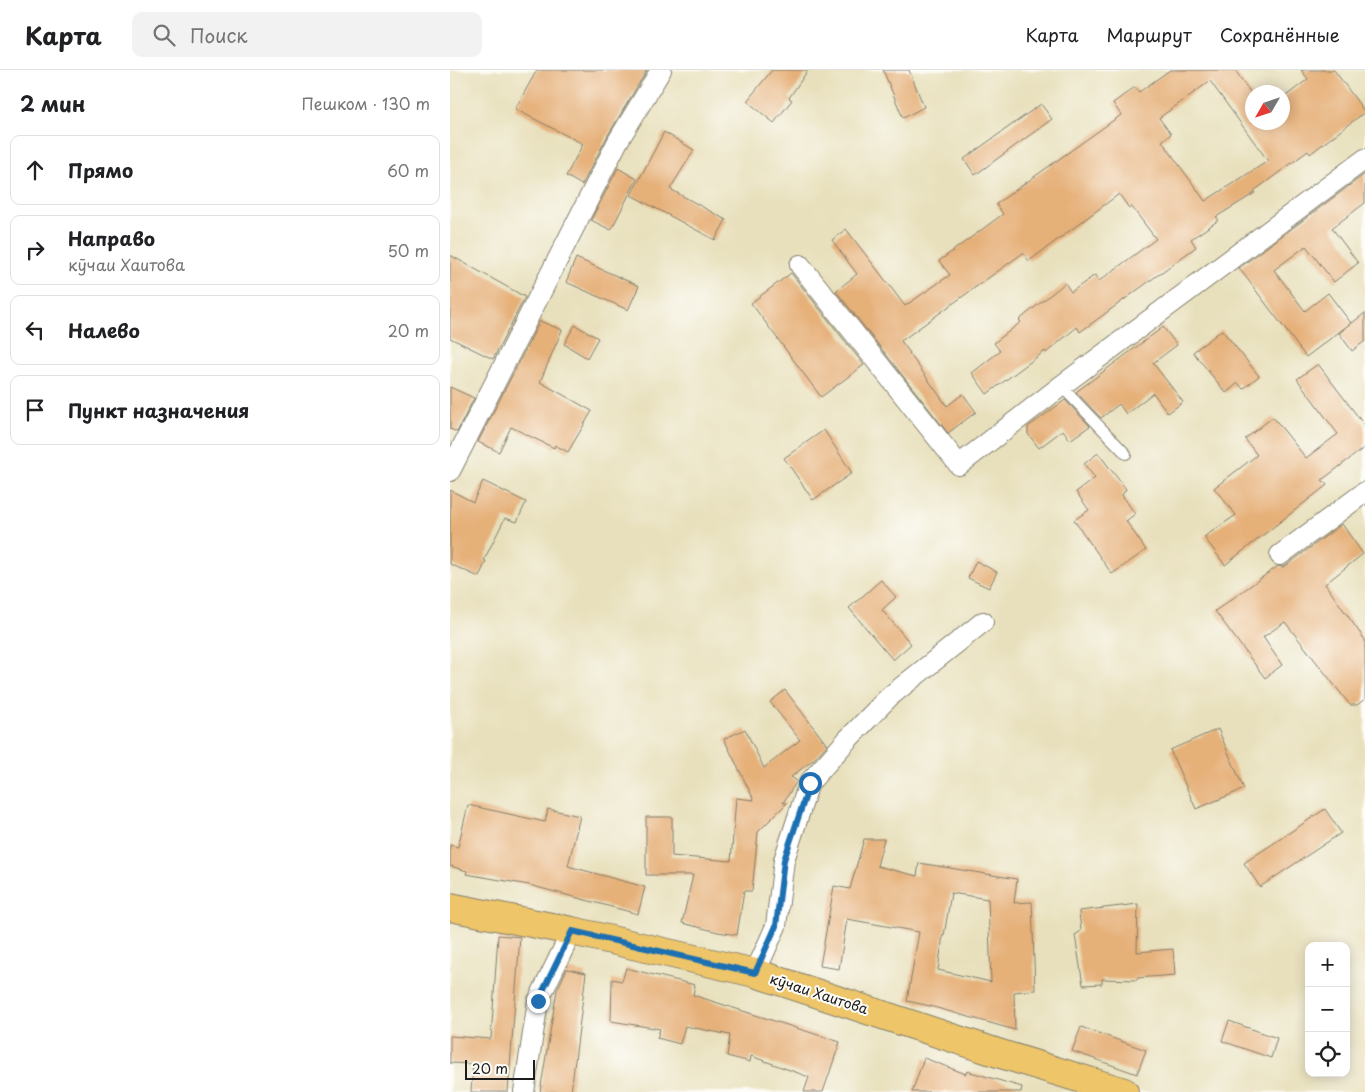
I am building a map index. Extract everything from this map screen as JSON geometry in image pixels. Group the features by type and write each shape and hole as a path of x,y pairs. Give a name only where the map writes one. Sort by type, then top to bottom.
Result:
{"main road":[{"name":"кӯчаи Хаитова","path":"450,907 572,931 755,973 1001,1054 1124,1092"}],"street":[{"path":"450,471 618,141 661,70"},
{"path":"800,265 960,465 1061,386 1365,158"},
{"path":"1280,555 1365,492"},
{"path":"755,973 776,926 784,860 810,783 848,739 889,697 984,622"},
{"path":"524,1092 538,1001 572,931"}],"lane":[{"path":"1061,386 1126,454"}],"building":[{"path":"537,70 647,70 608,135 582,185 566,176 583,144 515,109"},
{"path":"772,70 808,70 789,98 792,100 774,123 747,101"},
{"path":"883,70 909,70 924,107 903,118"},
{"path":"1170,70 1235,70 1245,85 1245,129 1210,81 1159,118 1171,134 1162,141 1205,201 1268,161 1246,130 1290,130 1290,93 1308,79 1301,70 1334,70 1365,112 1310,154 1308,151 1254,191 1255,193 1216,217 1219,220 1191,239 1196,247 1080,332 1077,327 1046,353 1045,351 987,394 972,373 1000,351 994,343 1021,322 1019,320 1065,283 1071,292 1095,275 1099,281 1156,239 1131,206 1129,208 1119,194 1029,261 1023,253 901,341 947,406 963,394 976,412 948,433 836,291 857,274 832,240 846,229 905,306 950,275 939,261 1003,214 996,204 1121,115 1113,103 1135,87 1139,92"},
{"path":"1041,104 1052,119 975,175 964,159"},
{"path":"664,132 694,150 670,189 726,220 715,240 631,195"},
{"path":"618,168 637,179 611,230 591,220"},
{"path":"1365,174 1365,203 1332,228 1358,263 1334,282 1306,246 1274,270 1305,311 1328,293 1351,323 1306,357 1239,268"},
{"path":"450,255 525,297 493,359 450,338"},
{"path":"576,258 639,286 628,310 566,282"},
{"path":"791,273 864,365 821,397 751,303"},
{"path":"1365,313 1365,341 1352,351 1339,333"},
{"path":"540,321 562,330 540,382 592,411 568,452 555,445 554,448 511,427 499,452 478,442"},
{"path":"575,325 598,338 587,358 564,344"},
{"path":"1163,327 1177,345 1153,363 1183,402 1168,413 1153,393 1126,414 1119,404 1101,418 1076,392"},
{"path":"1222,330 1259,376 1243,389 1238,383 1226,393 1193,352"},
{"path":"1318,364 1365,426 1365,447 1322,480 1327,485 1225,565 1204,537 1236,515 1214,488 1257,455 1245,439 1273,417 1306,458 1338,434 1297,379"},
{"path":"450,387 474,398 457,432 450,429"},
{"path":"1065,400 1090,426 1070,440 1063,430 1039,448 1028,434 1028,427"},
{"path":"824,430 852,473 813,500 784,458"},
{"path":"1098,453 1126,489 1122,495 1135,514 1126,521 1146,550 1112,574 1074,520 1089,510 1076,492 1095,478 1084,464"},
{"path":"483,481 526,502 517,522 505,518 484,560 486,561 479,577 450,564 450,490 473,502"},
{"path":"1342,524 1363,554 1325,584 1365,640 1365,699 1357,705 1350,705 1285,622 1263,637 1282,665 1265,678 1215,611 1278,566 1287,565"},
{"path":"976,561 997,572 989,588 968,578"},
{"path":"881,580 896,597 882,610 911,644 893,660 849,608"},
{"path":"785,690 827,745 814,759 791,777 797,781 783,803 787,803 758,832 752,891 744,891 737,935 682,923 693,875 646,875 646,817 672,817 672,856 731,861 736,798 754,800 724,739 745,729 764,768 800,740 770,702"},
{"path":"1218,729 1244,789 1196,809 1170,750"},
{"path":"468,805 545,822 548,809 580,816 568,866 645,887 638,914 529,885 466,874 467,871 450,866 450,845 458,847"},
{"path":"1325,809 1341,833 1260,887 1244,863"},
{"path":"864,839 884,839 877,866 917,876 919,863 1017,879 1014,903 1032,902 1035,990 1014,992 1015,1030 907,1001 919,932 847,919 839,969 820,966 834,886 850,889","holes":["951,893 988,899 991,982 938,970"]},
{"path":"1138,904 1137,952 1173,949 1175,975 1137,978 1137,980 1102,979 1102,984 1083,985 1075,935 1081,931 1079,911"},
{"path":"498,935 520,937 508,1092 471,1092 473,1064 450,1063 450,1036 491,1039"},
{"path":"626,968 695,985 693,995 840,1042 823,1092 804,1092 809,1077 751,1056 750,1062 727,1056 730,1035 685,1026 680,1044 657,1038 660,1029 611,1021 612,979 622,981"},
{"path":"567,969 586,973 571,1092 540,1092 557,990"},
{"path":"1229,1021 1277,1038 1271,1058 1222,1041"},
{"path":"1081,1027 1146,1050 1137,1074 1072,1051"},
{"path":"924,1058 966,1074 967,1071 1022,1087 1021,1092 912,1092"}],"route":[{"path":"538,1001 572,931 755,973 776,926 784,860 810,783"}]}
